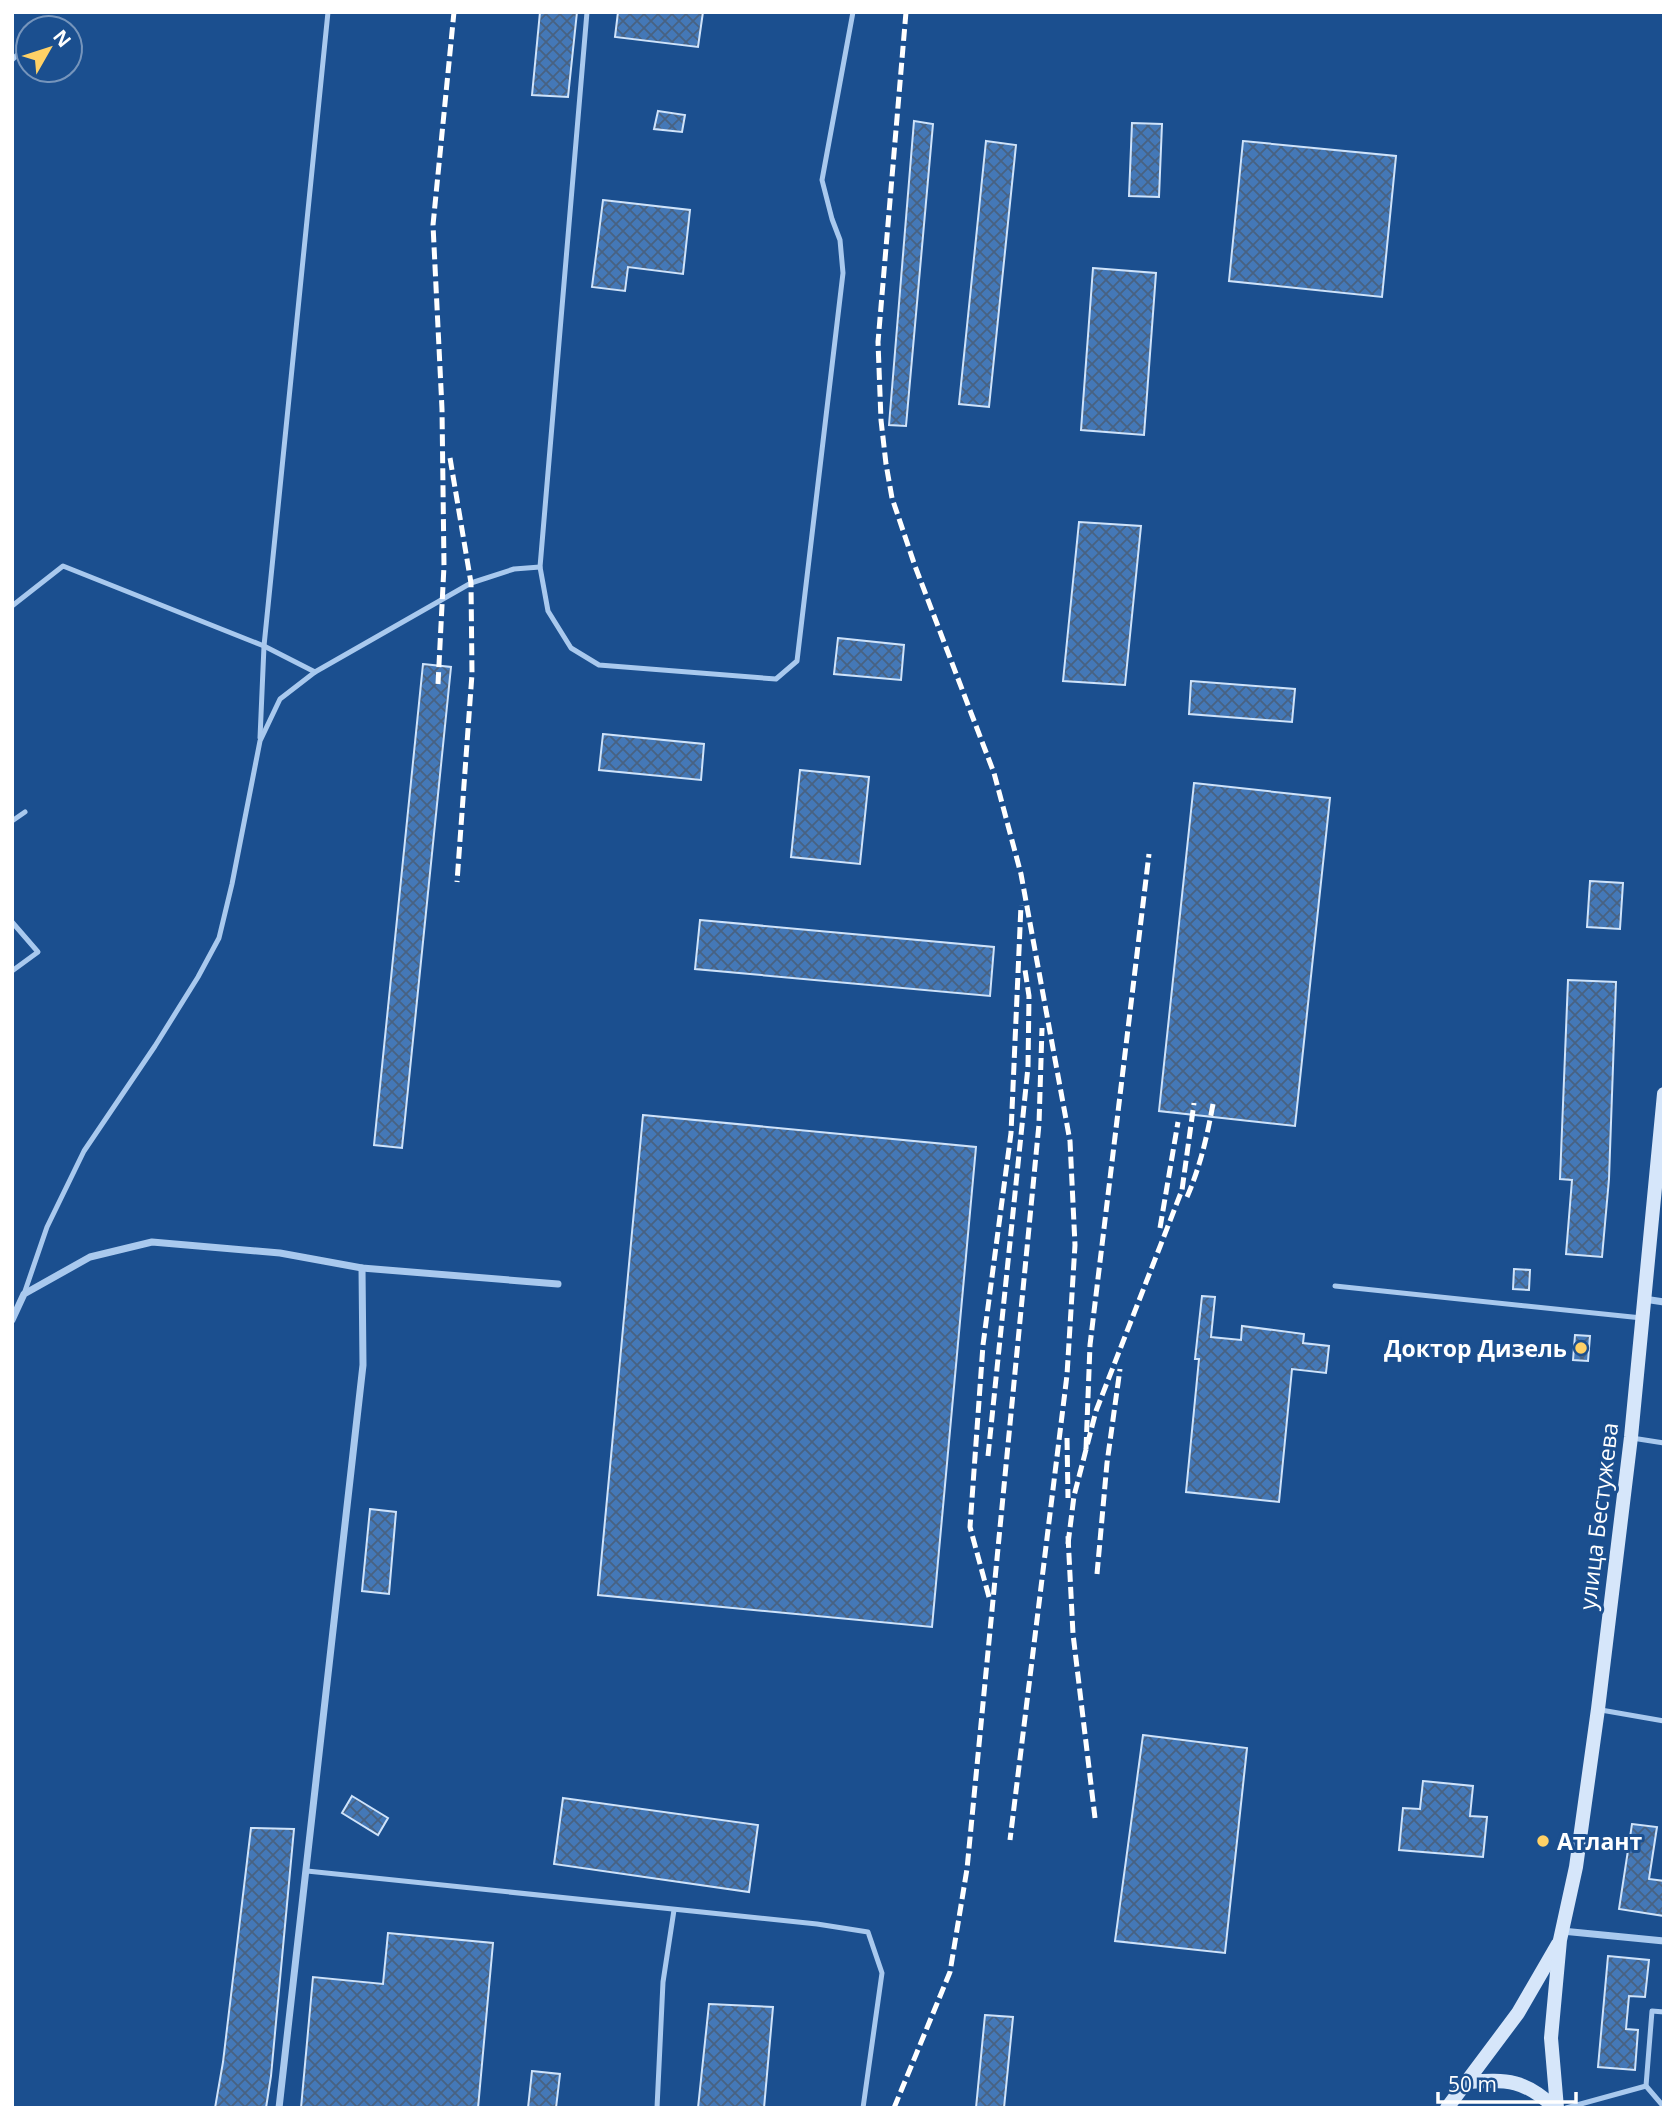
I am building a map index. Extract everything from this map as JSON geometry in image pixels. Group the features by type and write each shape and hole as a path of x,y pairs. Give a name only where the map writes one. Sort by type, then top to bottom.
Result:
{"street":[{"name":"улица Бестужева","path":"1561,1935 1576,1867 1598,1709 1630,1437 1664,1094"},
{"path":"12,1320 24,1294 90,1257 152,1242 280,1253 362,1268 558,1284"},
{"path":"279,2108 363,1365 362,1268"},
{"path":"1643,1299 1664,1302"},
{"path":"1561,1935 1664,1941"},
{"path":"1447,2108 1518,2012 1561,1935"},
{"path":"1556,2108 1550,2038 1561,1935"},
{"path":"1468,2082 1502,2079 1536,2090 1556,2108"}],"lane":[{"path":"24,1294 47,1227 84,1150 155,1046 219,938 232,884 260,741 264,646 328,12"},
{"path":"587,12 540,567 548,611 571,648 598,665 776,679 797,661 843,274 840,240 822,180 853,12"},
{"path":"12,606 63,566 264,646 315,671"},
{"path":"260,741 280,699 315,671 471,583 514,569 540,567"},
{"path":"12,821 25,812"},
{"path":"12,922 38,952 12,971"},
{"path":"1335,1286 1642,1318"},
{"path":"1630,1437 1664,1443"},
{"path":"1598,1709 1664,1721"},
{"path":"307,1871 817,1924 868,1932 882,1973 863,2108"},
{"path":"657,2108 663,1982 674,1910"},
{"path":"1664,2012 1652,2011 1647,2086 1664,2108"},
{"path":"1566,2108 1647,2086"}],"building":[{"path":"540,12 577,12 568,97 532,95"},
{"path":"618,12 703,12 698,47 615,37"},
{"path":"658,111 685,115 682,132 654,129"},
{"path":"914,121 933,124 906,426 889,425"},
{"path":"1132,123 1162,124 1159,197 1129,196"},
{"path":"986,141 1016,145 989,407 959,404"},
{"path":"1243,141 1396,156 1382,297 1229,281"},
{"path":"603,200 690,210 683,274 628,267 625,291 592,287"},
{"path":"1093,268 1156,273 1144,435 1081,430"},
{"path":"1079,522 1141,526 1125,685 1063,681"},
{"path":"838,638 904,645 901,680 834,674"},
{"path":"423,664 451,667 402,1148 374,1145"},
{"path":"1191,681 1295,689 1292,722 1189,714"},
{"path":"603,734 704,744 701,780 599,770"},
{"path":"800,770 869,777 860,864 791,857"},
{"path":"1194,783 1330,798 1295,1126 1159,1111"},
{"path":"1590,881 1623,883 1620,929 1587,927"},
{"path":"700,920 994,947 990,996 695,969"},
{"path":"1568,980 1616,982 1609,1179 1602,1257 1566,1254 1572,1180 1560,1179"},
{"path":"643,1115 976,1147 932,1627 598,1595"},
{"path":"1514,1269 1530,1270 1529,1290 1513,1289"},
{"path":"1202,1296 1215,1297 1211,1337 1241,1340 1242,1326 1304,1334 1303,1343 1329,1346 1326,1373 1292,1369 1279,1502 1186,1492 1199,1359 1195,1359"},
{"name":"Доктор Дизель","path":"1575,1335 1590,1336 1588,1361 1573,1360"},
{"path":"370,1509 396,1512 389,1594 362,1591"},
{"path":"1143,1735 1247,1748 1225,1953 1115,1941"},
{"path":"1423,1781 1473,1786 1470,1816 1487,1817 1483,1857 1399,1850 1403,1808 1420,1809"},
{"path":"352,1796 388,1818 378,1835 342,1813"},
{"path":"563,1798 758,1825 749,1892 554,1864"},
{"path":"1632,1824 1657,1827 1649,1879 1664,1881 1664,1916 1619,1909"},
{"path":"251,1828 294,1829 271,2076 266,2108 215,2108 223,2062"},
{"path":"388,1933 493,1943 478,2108 301,2108 313,1977 383,1984"},
{"path":"1608,1956 1649,1960 1645,1997 1629,1996 1626,2029 1638,2030 1635,2070 1598,2067"},
{"path":"709,2004 773,2007 764,2108 698,2108"},
{"path":"985,2015 1013,2017 1004,2108 976,2108"},
{"path":"532,2071 560,2074 556,2108 528,2108"}],"railway":[{"path":"438,684 444,566 442,409 433,225 454,12"},
{"path":"906,12 878,342 881,420 886,464 892,498 915,566 994,773 1021,874 1070,1141 1075,1245 1067,1375 1010,1840"},
{"path":"450,458 471,583 472,674 457,882"},
{"path":"1086,1449 1090,1345 1149,854"},
{"path":"989,1597 970,1527 983,1345 1011,1133 1021,905"},
{"path":"988,1456 1028,1067 1029,996 1025,970"},
{"path":"894,2108 950,1972 967,1869 1039,1124 1042,1028"},
{"path":"1068,1544 1074,1496 1096,1411 1182,1190 1194,1103"},
{"path":"1187,1197 1203,1152 1213,1104"},
{"path":"1160,1228 1178,1122"},
{"path":"1097,1574 1107,1463 1120,1369"},
{"path":"1067,1438 1068,1498"},
{"path":"1068,1536 1073,1634 1095,1818"}],"place":[{"name":"Доктор Дизель","path":"1581,1348"},
{"name":"Атлант","path":"1543,1841"}]}
